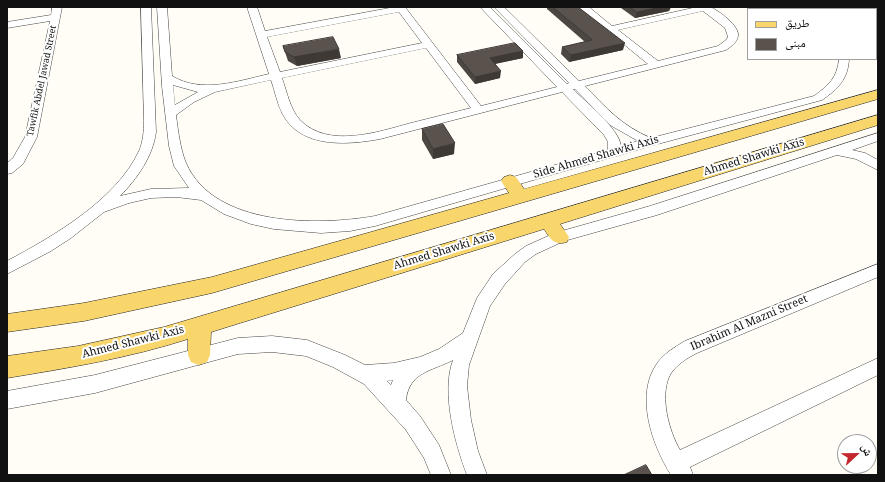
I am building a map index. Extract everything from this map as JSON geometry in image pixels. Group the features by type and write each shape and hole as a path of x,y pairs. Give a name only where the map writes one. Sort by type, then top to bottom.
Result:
{"main road":[{"path":"7,323 32,321 212,285 378,229 520,197 720,139 825,103 878,94"},
{"name":"Ahmed Shawki Axis","path":"7,368 78,356 164,337 878,120"},
{"path":"720,139 718,145 725,154 746,160"},
{"path":"682,150 699,157 706,166 707,172"},
{"path":"510,182 520,197"},
{"path":"547,220 560,237"},
{"path":"200,325 200,355"}],"street":[{"path":"7,268 56,240 97,209 119,188 136,167 145,150 149,135 146,7"},
{"path":"252,7 288,113 294,123 306,131 321,137 340,140 360,139 722,48 730,44 734,38 734,32 730,26 704,8 610,29"},
{"path":"485,7 609,133 614,142 615,152"},
{"path":"499,7 579,85 614,122 636,136 650,142"},
{"path":"583,7 656,65"},
{"path":"262,35 401,8 478,110"},
{"path":"7,25 56,12"},
{"name":"Tawfik Abdel Jawad Street","path":"7,170 18,161 31,137 56,12"},
{"path":"147,22 162,13 170,114 180,165 189,180 203,195"},
{"path":"170,114 190,100 214,89 428,45"},
{"path":"825,103 829,90 837,81 842,71 844,60"},
{"path":"167,78 186,87 214,89"},
{"name":"Side Ahmed Shawki Axis","path":"203,195 228,210 253,219 282,225 312,227 342,226 378,229 510,182 650,142 825,103"},
{"path":"477,475 468,451 461,420 458,386 460,365 483,303 499,279 520,258 532,250 560,237 652,211 874,138"},
{"path":"874,138 871,143 878,151"},
{"path":"834,150 860,156 878,166"},
{"path":"97,209 143,194 164,191 184,191 203,195"},
{"name":"Ibrahim Al Mazni Street","path":"679,469 660,424 656,400 659,378 667,364 677,355 691,347 878,270"},
{"path":"365,374 413,369 438,359 469,339"},
{"path":"7,400 95,384 238,346 272,344 307,348 339,361 371,378 396,403 413,423 432,452 441,475"},
{"path":"438,359 449,360 460,365"},
{"path":"679,469 878,366"},
{"path":"396,403 402,381 413,369"}],"building":[{"path":"553,7 578,7 625,43 571,55 562,47 592,40"},
{"path":"630,7 661,7 637,12"},
{"path":"333,37 339,49 294,57 285,52 283,46"},
{"path":"515,43 523,51 490,58 501,71 475,77 457,55"},
{"path":"443,124 455,143 433,149 422,129"},
{"path":"646,465 652,475 624,475"}]}
